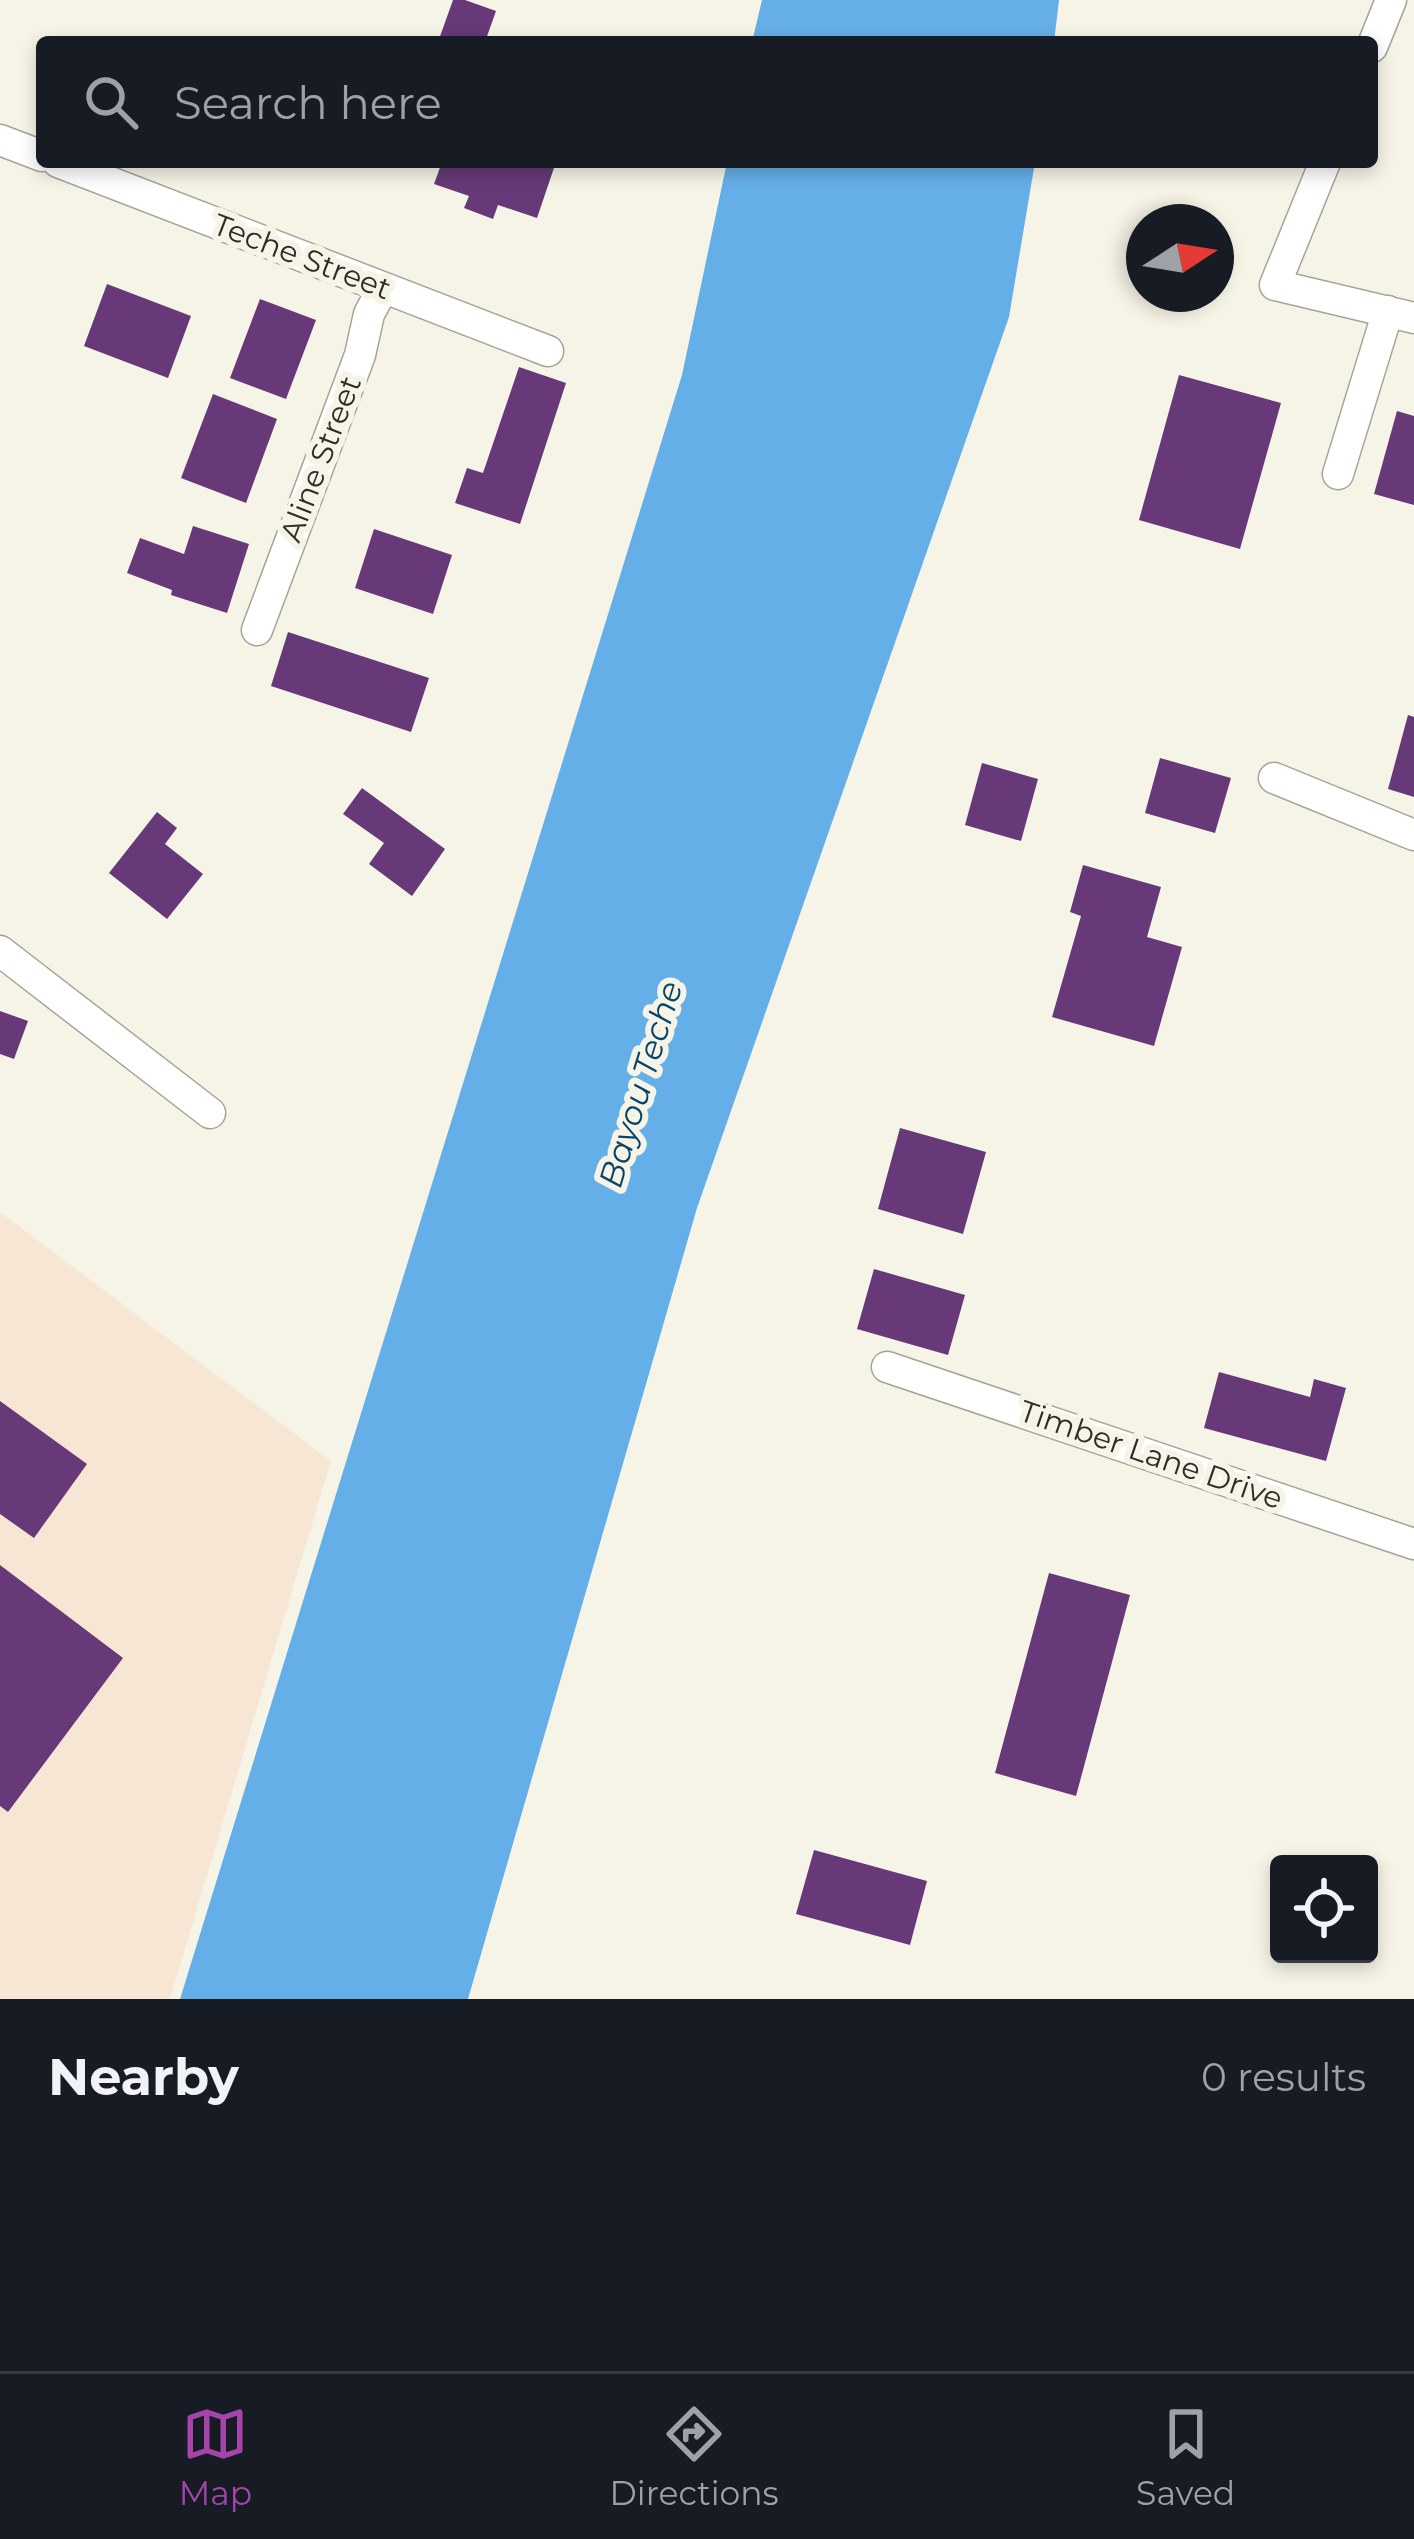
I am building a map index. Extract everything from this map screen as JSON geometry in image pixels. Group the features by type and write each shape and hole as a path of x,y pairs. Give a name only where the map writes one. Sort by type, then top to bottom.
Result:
{"street":[{"path":"1376,36 1391,0"},
{"path":"0,140 36,154"},
{"name":"Teche Street","path":"73,168 548,351"},
{"path":"1323,168 1275,285 1401,315 1338,474"},
{"name":"Aline Street","path":"257,630 361,355 369,314 383,289"},
{"path":"1274,778 1414,836"},
{"path":"0,951 210,1112"},
{"name":"Timber Lane Drive","path":"887,1367 1414,1544"}],"shaded area":[{"path":"0,1212 331,1461 170,1999 0,1999"}],"water":[{"path":"762,0 1059,0 1055,36 753,36"},
{"name":"Bayou Teche","path":"726,168 1034,168 1009,317 697,1208 468,1999 180,1999 682,375"}],"building":[{"path":"453,0 496,11 487,36 440,36"},
{"path":"440,168 554,168 537,218 498,205 493,219 464,208 469,196 434,184"},
{"path":"107,284 191,316 168,378 84,346"},
{"path":"260,299 316,320 286,399 230,378"},
{"path":"519,367 566,383 520,524 455,503 467,468 483,473"},
{"path":"1179,375 1281,403 1240,549 1139,520"},
{"path":"213,394 277,419 246,503 181,478"},
{"path":"1397,411 1414,416 1414,505 1374,494"},
{"path":"193,526 249,544 227,613 171,595 172,590 127,573 140,538 184,554"},
{"path":"374,529 452,555 433,614 355,588"},
{"path":"288,632 429,678 411,732 271,686"},
{"path":"1408,715 1414,717 1414,797 1388,789"},
{"path":"1160,758 1231,778 1215,833 1145,813"},
{"path":"982,763 1038,779 1021,841 965,825"},
{"path":"362,788 445,849 412,896 369,864 384,843 343,814"},
{"path":"157,812 177,828 165,844 203,874 167,919 109,873"},
{"path":"1083,865 1161,887 1147,937 1182,947 1154,1046 1052,1017 1081,916 1070,912"},
{"path":"0,1011 28,1021 14,1059 0,1054"},
{"path":"900,1128 986,1152 963,1234 878,1209"},
{"path":"874,1269 965,1295 948,1355 857,1329"},
{"path":"1219,1372 1310,1397 1314,1379 1346,1388 1326,1461 1204,1428"},
{"path":"0,1401 87,1464 34,1538 0,1514"},
{"path":"0,1565 123,1658 8,1812 0,1806"},
{"path":"1049,1573 1130,1595 1076,1796 995,1773"},
{"path":"814,1850 927,1881 910,1945 796,1914"}]}
